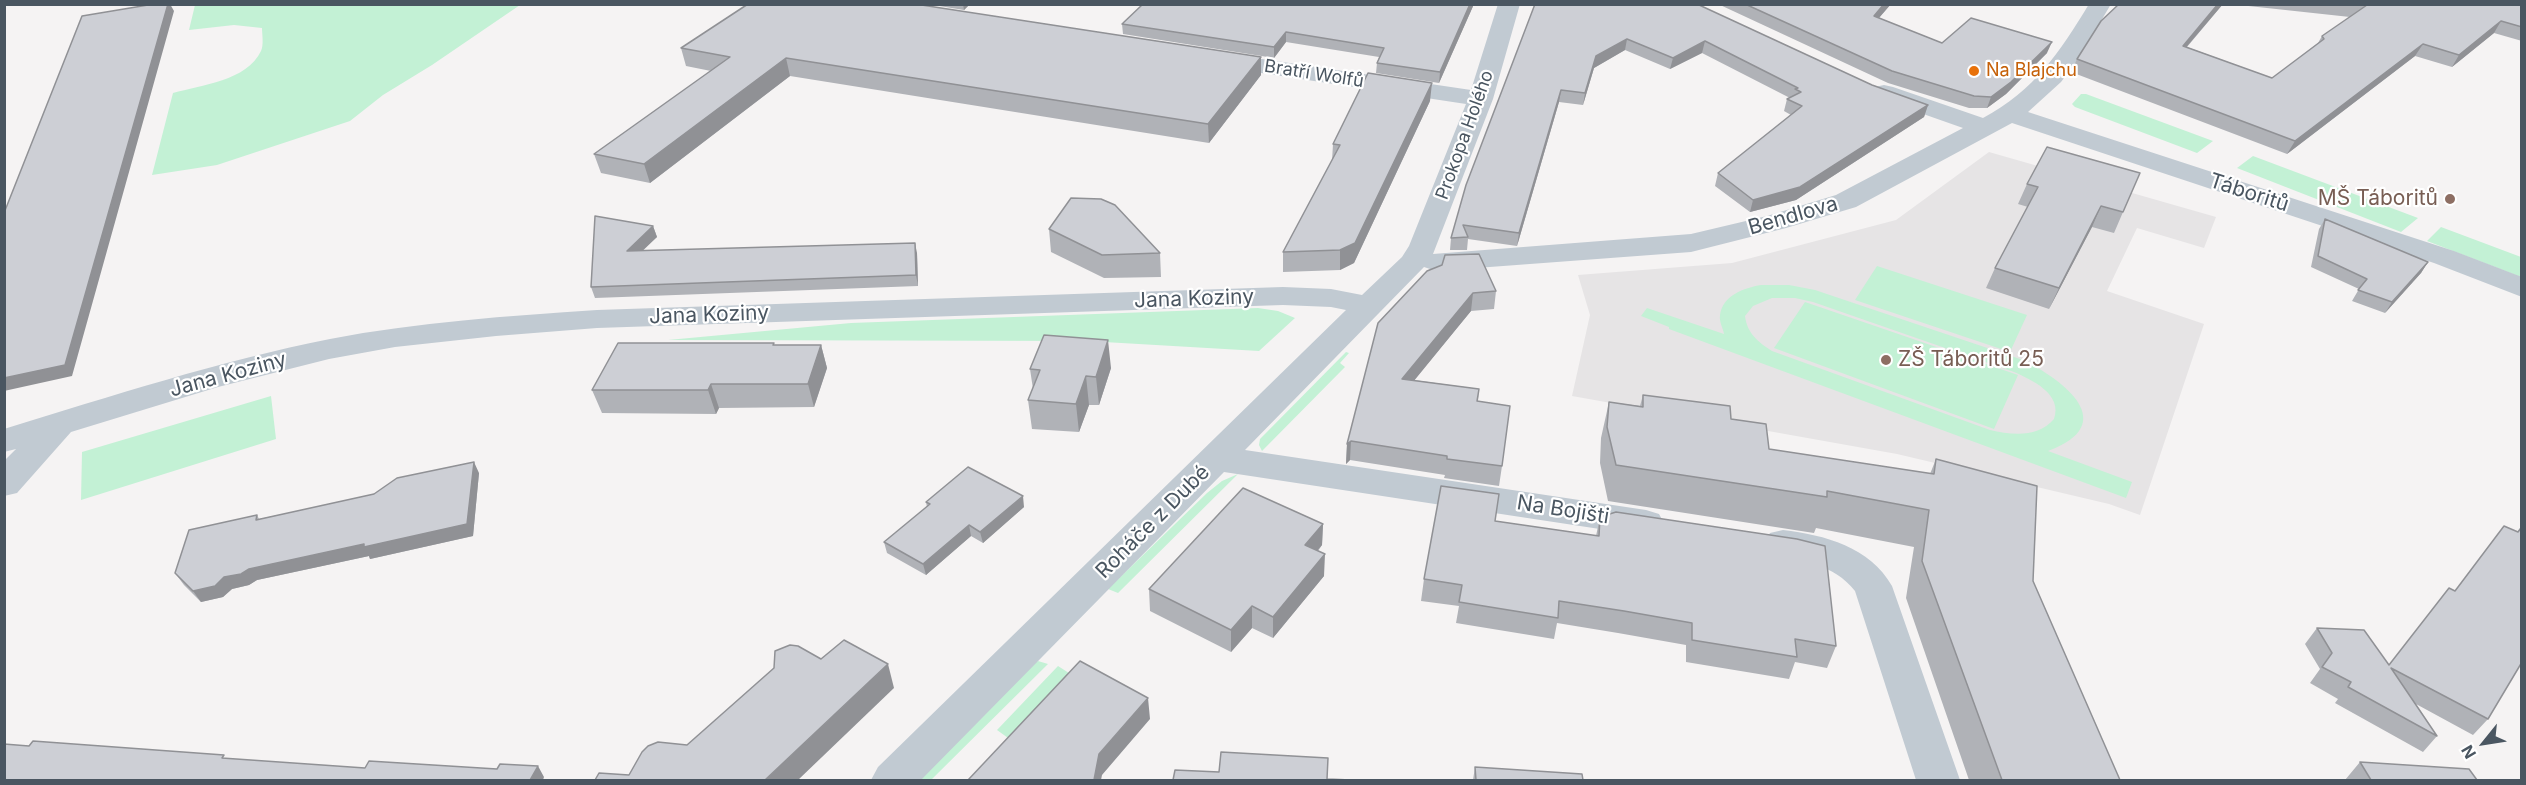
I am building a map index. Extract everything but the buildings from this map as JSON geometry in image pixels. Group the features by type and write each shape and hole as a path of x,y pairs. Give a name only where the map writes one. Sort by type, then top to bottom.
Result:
{"street":[{"name":"Prokopa Holého","path":"1413,262 1423,246 1481,99 1509,4"},
{"name":"Bendlova","path":"1413,262 1468,261 1691,243 1776,222 1846,201 2010,114 2052,77 2070,55 2100,4"},
{"name":"Bratří Wolfů","path":"1189,55 1481,99"},
{"path":"1868,85 1984,127"},
{"name":"Táboritů","path":"2010,114 2444,257 2522,288"},
{"name":"Roháče z Dubé","path":"893,780 1413,262"},
{"name":"Jana Koziny","path":"4,441 247,368 331,349 388,339 540,323 597,319 1283,296 1331,298 1369,306"},
{"path":"4,484 59,424"},
{"name":"Na Bojišti","path":"1216,459 1256,463 1680,528"},
{"path":"1754,539 1819,550 1847,563 1868,579 1938,780"}],"shaded area":[{"name":"ZŠ Táboritů 25","path":"1989,152 2216,217 2204,248 2137,228 2107,291 2204,324 2140,515 2109,504 1897,454 1572,396 1590,315 1578,275 1732,263 1896,220"}],"green space":[{"path":"195,4 520,5 432,65 383,95 350,121 217,165 152,175 173,93 234,75 254,61 262,49 262,28 234,25 189,30"},
{"path":"2081,94 2213,141 2197,153 2075,107 2072,104"},
{"path":"2253,156 2418,218 2401,232 2237,168"},
{"path":"2441,227 2521,257 2521,277 2427,241"},
{"path":"1877,266 2027,315 2010,352 1855,300"},
{"path":"1789,285 1815,290 2023,360 2039,369 2069,391 2079,403 2083,416 2081,428 2070,440 2048,451 2132,482 2126,498 1669,329 1669,327 1641,316 1647,308 1724,334 1720,318 1725,302 1735,294 1754,286","holes":["1772,298 1795,298 1813,302 2021,375 2050,395 2056,410 2054,419 2048,425 2024,434 1990,430 1772,351 1754,336 1745,316 1753,306"]},
{"path":"1805,302 2018,375 1994,429 1774,348"},
{"path":"1258,308 1278,311 1295,318 1259,351 1087,341 668,340 851,323"},
{"path":"1346,352 1349,353 1340,363 1345,367 1262,451 1259,445 1260,439"},
{"path":"271,396 276,439 81,500 82,452"},
{"path":"1238,474 1118,593 1108,589 1207,493 1222,481"},
{"path":"1038,661 1048,664 931,780 914,780 1030,665"},
{"path":"1058,666 1083,682 1022,748 997,730"}],"place":[{"name":"Na Blajchu","path":"1974,71"},
{"name":"MŠ Táboritů","path":"2450,199"},
{"name":"ZŠ Táboritů 25","path":"1886,360"}]}
